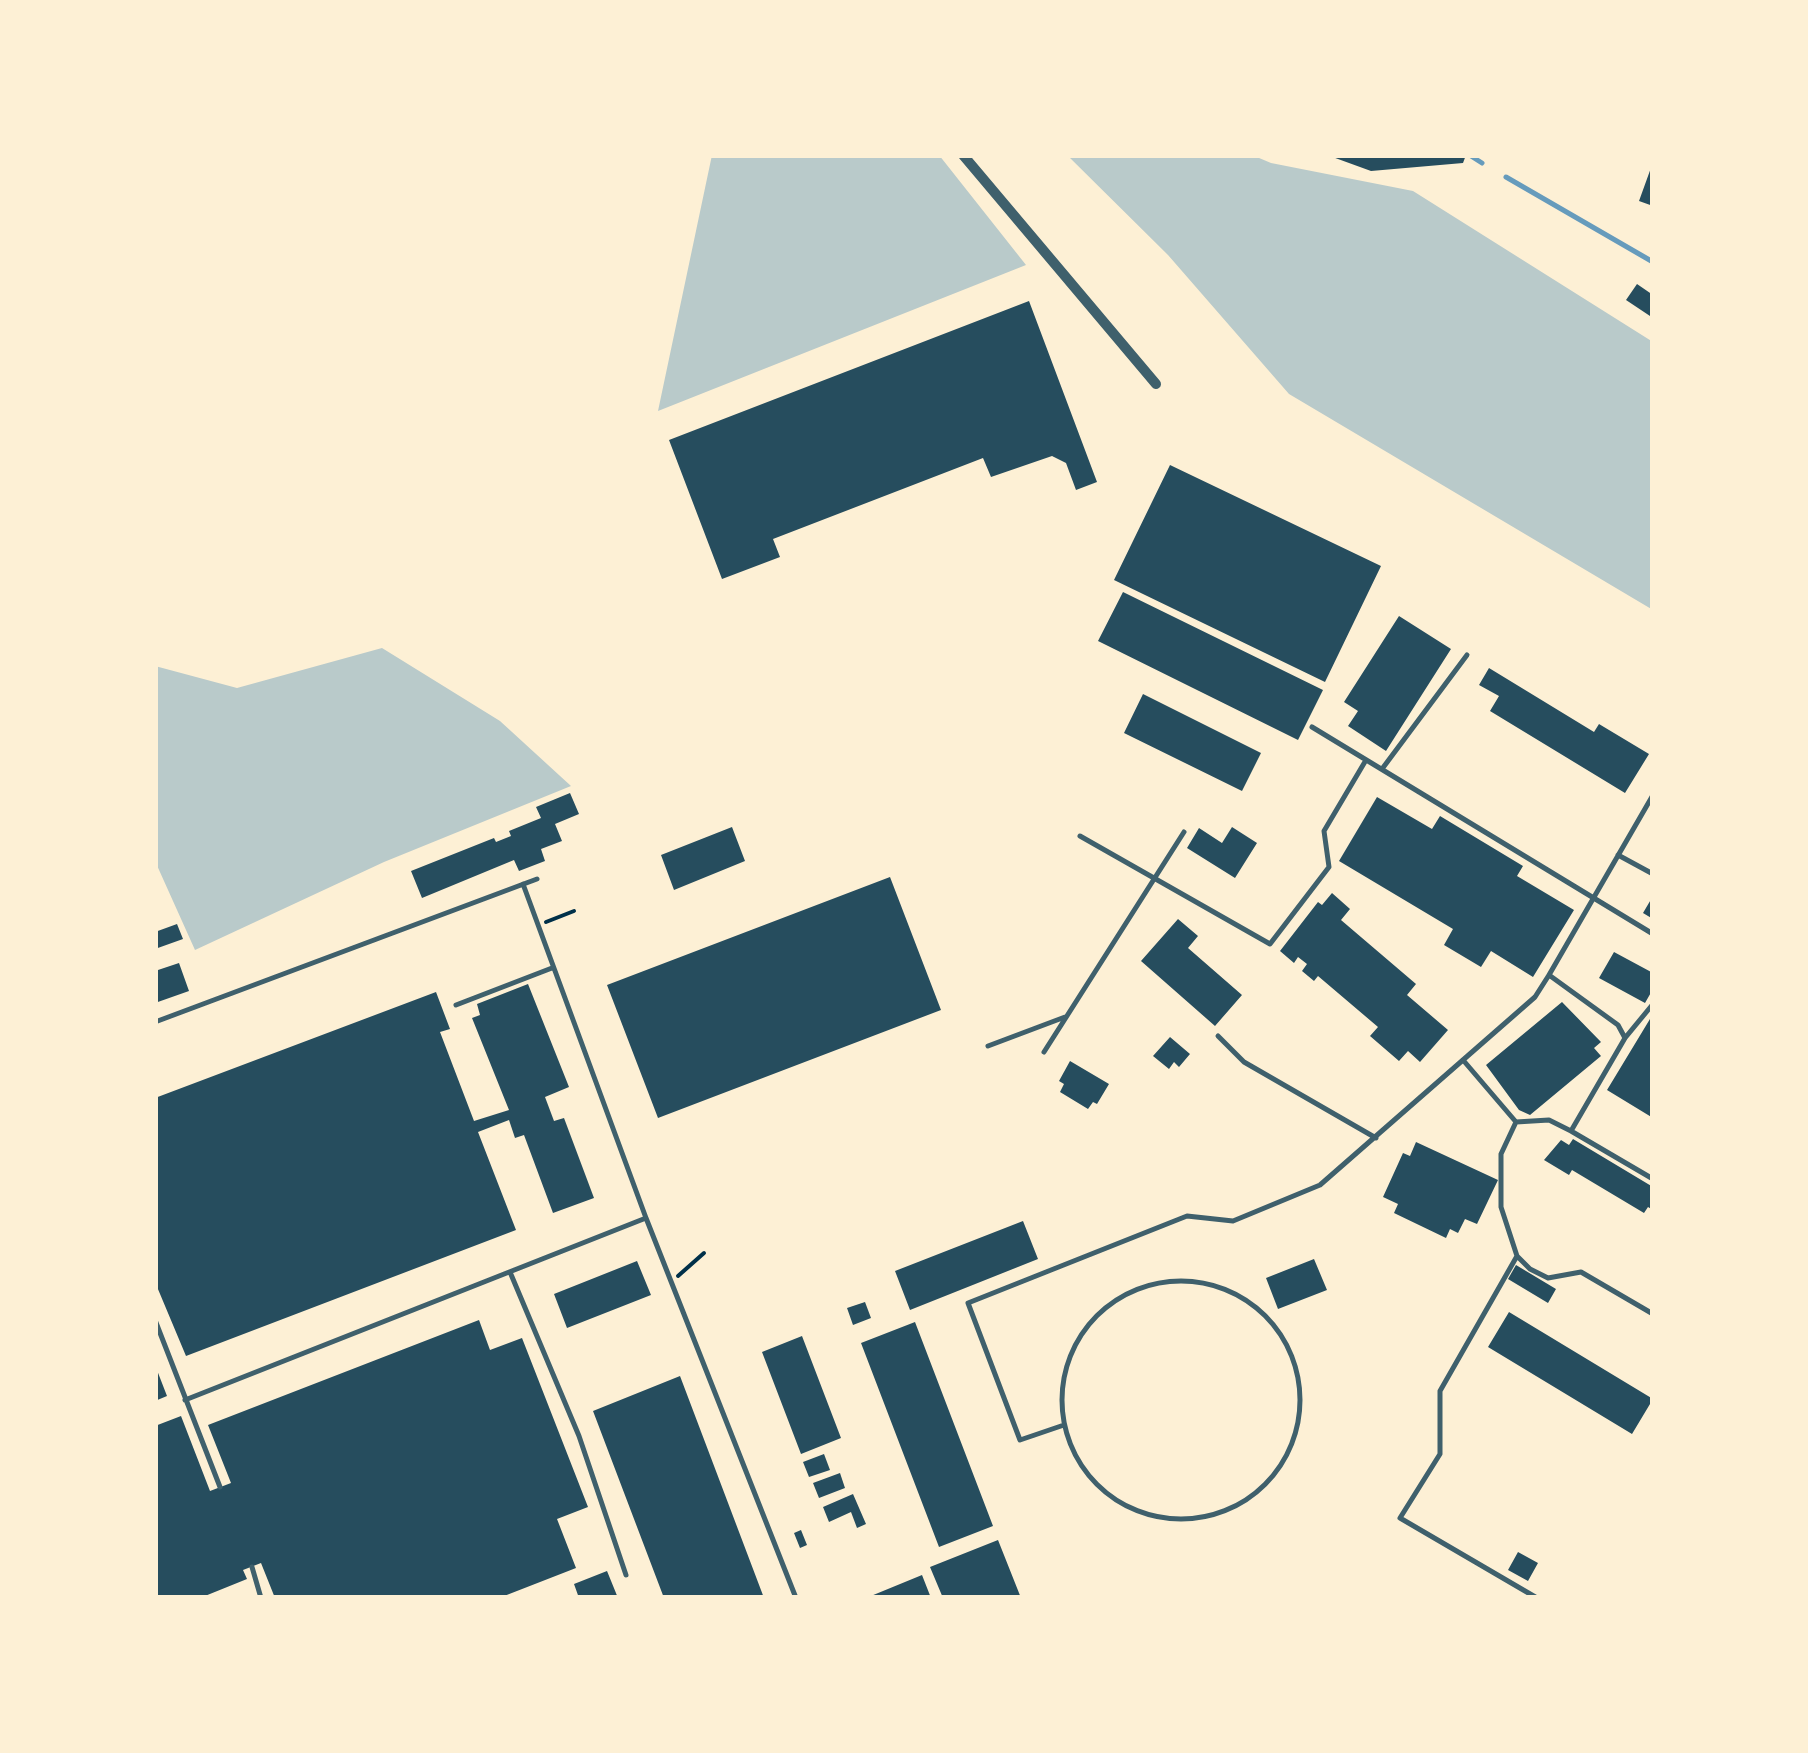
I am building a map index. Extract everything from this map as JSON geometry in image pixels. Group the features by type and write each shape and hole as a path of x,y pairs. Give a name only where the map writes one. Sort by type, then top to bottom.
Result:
{"street":[{"path":"963,155 1156,384"}],"lane":[{"path":"1382,769 1467,655"},
{"path":"1312,727 1653,934"},
{"path":"1080,836 1270,944 1330,866 1324,831 1366,760"},
{"path":"1064,1424 1020,1440 968,1303 1188,1216 1232,1220 1320,1185 1535,997 1653,795"},
{"path":"1044,1052 1184,832"},
{"path":"1618,855 1653,874"},
{"path":"155,1022 537,879"},
{"path":"523,884 646,1218 796,1598"},
{"path":"456,1005 552,968"},
{"path":"1549,975 1618,1025 1625,1038"},
{"path":"1571,1131 1625,1038 1653,1004"},
{"path":"988,1046 1065,1017"},
{"path":"1218,1036 1244,1062 1376,1138"},
{"path":"1463,1060 1516,1122"},
{"path":"1516,1122 1549,1120 1653,1178"},
{"path":"1516,1122 1501,1154 1500,1207 1516,1256 1548,1278 1581,1272 1653,1314"},
{"path":"186,1400 646,1218"},
{"path":"1516,1256 1440,1391 1440,1454 1400,1518 1537,1598"},
{"path":"510,1272 579,1436 626,1575"},
{"path":"1165,1282 1200,1282 1250,1302 1275,1327 1297,1375 1296,1428 1273,1476 1246,1499 1196,1518 1144,1513 1112,1497 1076,1458 1064,1424 1062,1389 1078,1339 1115,1300 1165,1282"},
{"path":"155,1320 220,1487"},
{"path":"252,1567 261,1598"}],"path":[{"path":"537,925 574,911"},
{"path":"670,1280 686,1273 704,1253"}],"shaded area":[{"path":"712,155 939,155 1026,265 658,411"},
{"path":"1067,155 1252,155 1271,163 1413,191 1653,342 1653,610 1289,394 1168,255"},
{"path":"382,648 500,721 571,786 384,862 195,950 155,861 155,666 237,688"}],"building":[{"path":"1327,155 1466,155 1463,163 1371,171"},
{"path":"1653,165 1653,206 1639,201"},
{"path":"1637,284 1653,295 1653,318 1626,300"},
{"path":"1029,301 1097,482 1076,490 1066,463 1052,456 991,477 983,458 773,539 780,557 722,579 669,440"},
{"path":"1170,465 1381,566 1325,682 1114,580"},
{"path":"1123,592 1323,690 1298,740 1098,641"},
{"path":"1399,616 1451,649 1386,751 1348,726 1358,711 1344,702"},
{"path":"1489,668 1594,732 1599,724 1649,754 1625,793 1490,711 1499,696 1479,685"},
{"path":"1143,694 1261,753 1242,791 1124,733"},
{"path":"570,793 579,814 555,824 562,841 541,849 545,861 519,871 514,860 422,898 411,871 494,838 496,842 511,836 509,831 541,818 536,807"},
{"path":"1377,797 1432,829 1440,816 1523,866 1517,876 1574,910 1533,977 1491,951 1481,967 1444,945 1453,929 1339,861"},
{"path":"732,827 745,861 674,890 661,855"},
{"path":"1232,827 1257,843 1235,878 1187,848 1199,828 1222,843"},
{"path":"890,877 941,1010 658,1118 607,985"},
{"path":"1332,893 1350,909 1341,920 1416,984 1407,995 1448,1030 1420,1062 1408,1051 1399,1061 1370,1036 1378,1027 1318,976 1314,981 1302,971 1307,964 1298,957 1294,963 1280,951 1318,902 1322,905"},
{"path":"1653,896 1653,919 1643,913"},
{"path":"1178,919 1198,936 1188,948 1242,995 1215,1026 1141,961"},
{"path":"177,924 183,939 155,949 155,932"},
{"path":"1614,952 1653,973 1653,989 1645,1003 1599,978"},
{"path":"179,963 189,991 155,1003 155,971"},
{"path":"528,984 569,1087 545,1097 554,1121 564,1118 594,1198 553,1213 524,1135 515,1138 509,1120 478,1132 516,1230 186,1356 155,1282 155,1098 436,992 450,1029 440,1032 474,1121 509,1110 472,1018 480,1015 477,1004"},
{"path":"1562,1002 1601,1042 1594,1048 1601,1056 1530,1115 1519,1110 1486,1065"},
{"path":"1653,1014 1653,1118 1607,1090"},
{"path":"1170,1037 1190,1054 1179,1067 1174,1062 1169,1069 1153,1056"},
{"path":"1070,1061 1109,1084 1097,1104 1093,1102 1088,1109 1060,1092 1064,1084 1059,1081"},
{"path":"1573,1139 1653,1187 1653,1210 1648,1207 1644,1213 1572,1170 1569,1175 1544,1160 1561,1140 1569,1145"},
{"path":"1416,1142 1498,1180 1477,1224 1465,1219 1458,1233 1450,1229 1446,1238 1394,1213 1398,1204 1383,1197 1403,1153 1410,1156"},
{"path":"1023,1221 1038,1259 910,1310 895,1271"},
{"path":"1314,1259 1327,1290 1278,1309 1266,1278"},
{"path":"637,1261 651,1295 567,1328 554,1294"},
{"path":"1516,1265 1556,1289 1548,1303 1508,1279"},
{"path":"865,1302 871,1318 853,1325 847,1308"},
{"path":"1509,1312 1653,1399 1632,1434 1488,1347"},
{"path":"479,1320 490,1350 522,1338 588,1507 557,1519 576,1568 499,1598 275,1598 261,1563 243,1570 247,1579 200,1598 155,1598 155,1426 181,1416 210,1491 231,1483 208,1425"},
{"path":"915,1322 993,1526 939,1547 861,1343"},
{"path":"802,1336 841,1438 801,1454 762,1352"},
{"path":"155,1365 167,1396 155,1401"},
{"path":"680,1376 764,1598 664,1598 593,1411"},
{"path":"824,1454 830,1470 809,1477 803,1462"},
{"path":"840,1473 845,1488 819,1498 813,1483"},
{"path":"853,1494 866,1524 857,1528 851,1512 829,1522 823,1507"},
{"path":"801,1530 807,1545 800,1548 794,1533"},
{"path":"998,1540 1021,1598 943,1598 930,1567"},
{"path":"1518,1552 1538,1563 1528,1581 1508,1570"},
{"path":"607,1571 618,1598 579,1598 574,1584"},
{"path":"922,1575 931,1598 866,1598"}],"waterway":[{"path":"1471,156 1482,163"},
{"path":"1506,177 1653,262"}]}
